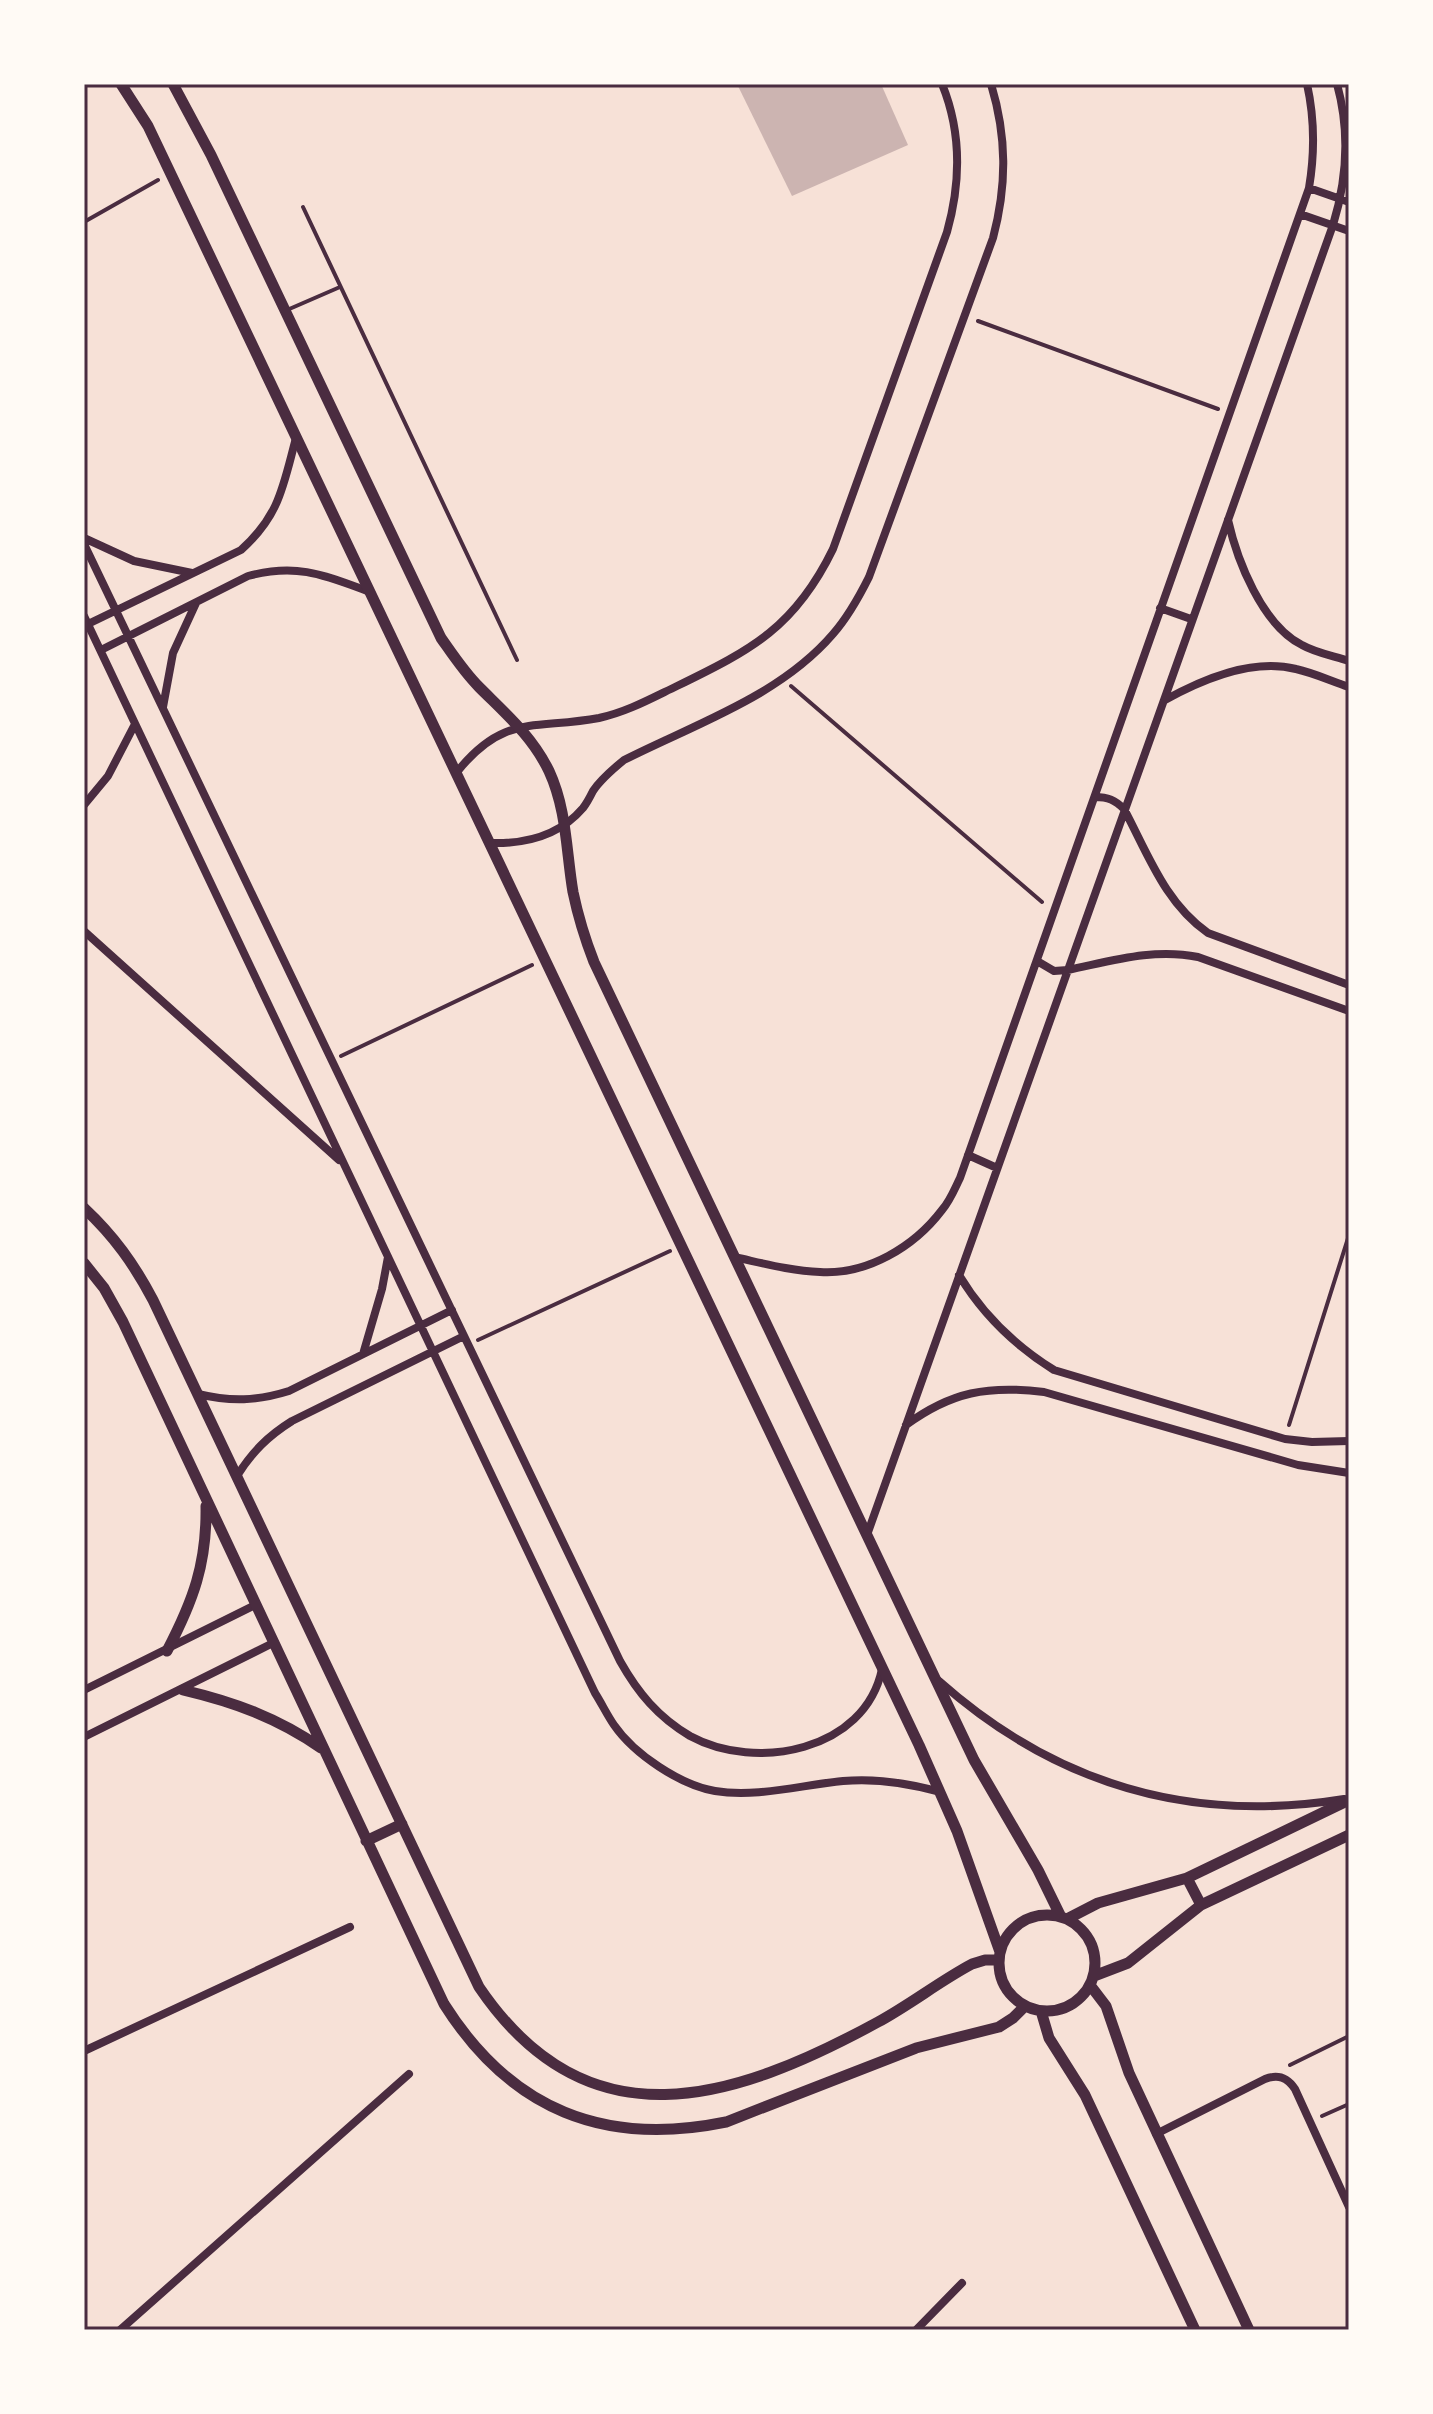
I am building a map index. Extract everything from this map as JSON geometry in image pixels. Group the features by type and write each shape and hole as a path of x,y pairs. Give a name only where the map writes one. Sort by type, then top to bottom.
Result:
{"street":[{"path":"121,84 148,126 883,1669 957,1831 1000,1956 1000,1974 1005,1987 1025,2006 1041,2011 1056,2011 1070,2006 1082,1997 1092,1980 1094,1949 1088,1936 1064,1918 980,1771 594,962 573,891 565,824 549,772 520,727 478,687 441,638 211,155 173,84"},
{"path":"457,772 491,739 520,727 601,717 630,709 738,656 785,621 820,575 833,549 955,205 958,149 954,121 942,84"},
{"path":"491,843 523,842 565,824 584,807 608,773 624,760 783,679 833,634 853,607 869,577 993,238 1003,196 1004,142 991,84"},
{"path":"734,1257 823,1273 858,1268 891,1255 920,1235 944,1209 960,1178 1309,188 1314,160 1314,132 1307,84"},
{"path":"867,1535 1191,619 1333,225 1345,201 1347,131 1337,84"},
{"path":"1309,188 1345,201"},
{"path":"1300,214 1349,231"},
{"path":"296,437 274,513 260,533 241,550 116,611 86,620 595,1693 615,1727 643,1756 677,1777 714,1791 759,1791 867,1781 916,1785 940,1792"},
{"path":"1228,517 1234,546 1245,574 1278,624 1300,645 1349,661"},
{"path":"84,541 134,561 192,573"},
{"path":"84,541 620,1661 638,1692 662,1718 693,1737 726,1749 762,1753 798,1749 830,1738 857,1718 874,1695 883,1669"},
{"path":"101,650 248,576 272,570 296,569 320,574 371,593"},
{"path":"162,707 173,653 196,603"},
{"path":"1160,608 1191,619"},
{"path":"1164,700 1213,677 1266,667 1293,668 1349,687"},
{"path":"84,805 108,776 135,724"},
{"path":"1095,797 1117,801 1124,809 1173,902 1189,920 1208,933 1349,985"},
{"path":"84,931 345,1165"},
{"path":"1037,961 1054,971 1154,952 1176,952 1349,1011"},
{"path":"968,1155 997,1168"},
{"path":"84,1208 108,1230 133,1263 479,1987 501,2019 529,2047 561,2069 597,2085 635,2094 674,2096 700,2093 750,2078 794,2062 865,2029 972,1964 1000,1956 1013,1929 1023,1922 1048,1915 1064,1918 1098,1903 1187,1878 1349,1799"},
{"path":"363,1354 388,1256"},
{"path":"84,1263 104,1288 123,1322 444,2004 462,2032 491,2064 535,2097 595,2123 660,2131 693,2129 726,2122 916,2048 999,2027 1025,2006"},
{"path":"959,1275 990,1319 1031,1355 1054,1370 1285,1439 1349,1441"},
{"path":"198,1394 244,1401 289,1391 452,1310"},
{"path":"237,1476 251,1454 270,1435 292,1421 433,1351 466,1340"},
{"path":"905,1425 929,1408 956,1396 1014,1388 1044,1392 1298,1465 1349,1473"},
{"path":"167,1651 185,1616 198,1580 207,1542 206,1502"},
{"path":"84,1690 255,1605"},
{"path":"84,1737 273,1643"},
{"path":"934,1677 968,1707 1044,1756 1129,1790 1218,1806 1294,1806 1349,1799"},
{"path":"183,1690 258,1712 294,1729 323,1749"},
{"path":"366,1841 402,1824"},
{"path":"1092,1980 1128,1963 1201,1905 1349,1835"},
{"path":"1187,1878 1201,1905"},
{"path":"84,2051 350,1927"},
{"path":"1092,1980 1106,2006 1122,2056 1156,2134 1249,2330"},
{"path":"1041,2011 1049,2038 1085,2095 1195,2330"},
{"path":"120,2330 409,2074"},
{"path":"1156,2134 1265,2079 1282,2077 1290,2081 1295,2089 1349,2207"},
{"path":"916,2330 962,2283"}],"lane":[{"path":"303,207 517,660"},
{"path":"285,311 340,287"}],"path":[{"path":"84,222 170,173"},
{"path":"965,316 1230,413"},
{"path":"783,679 1054,912"},
{"path":"332,1060 546,959"},
{"path":"1285,1439 1349,1235"},
{"path":"466,1340 682,1246"},
{"path":"1282,2077 1290,2065 1349,2036"},
{"path":"1310,2122 1349,2104"}],"building":[{"path":"737,84 881,84 908,145 792,196"}]}
